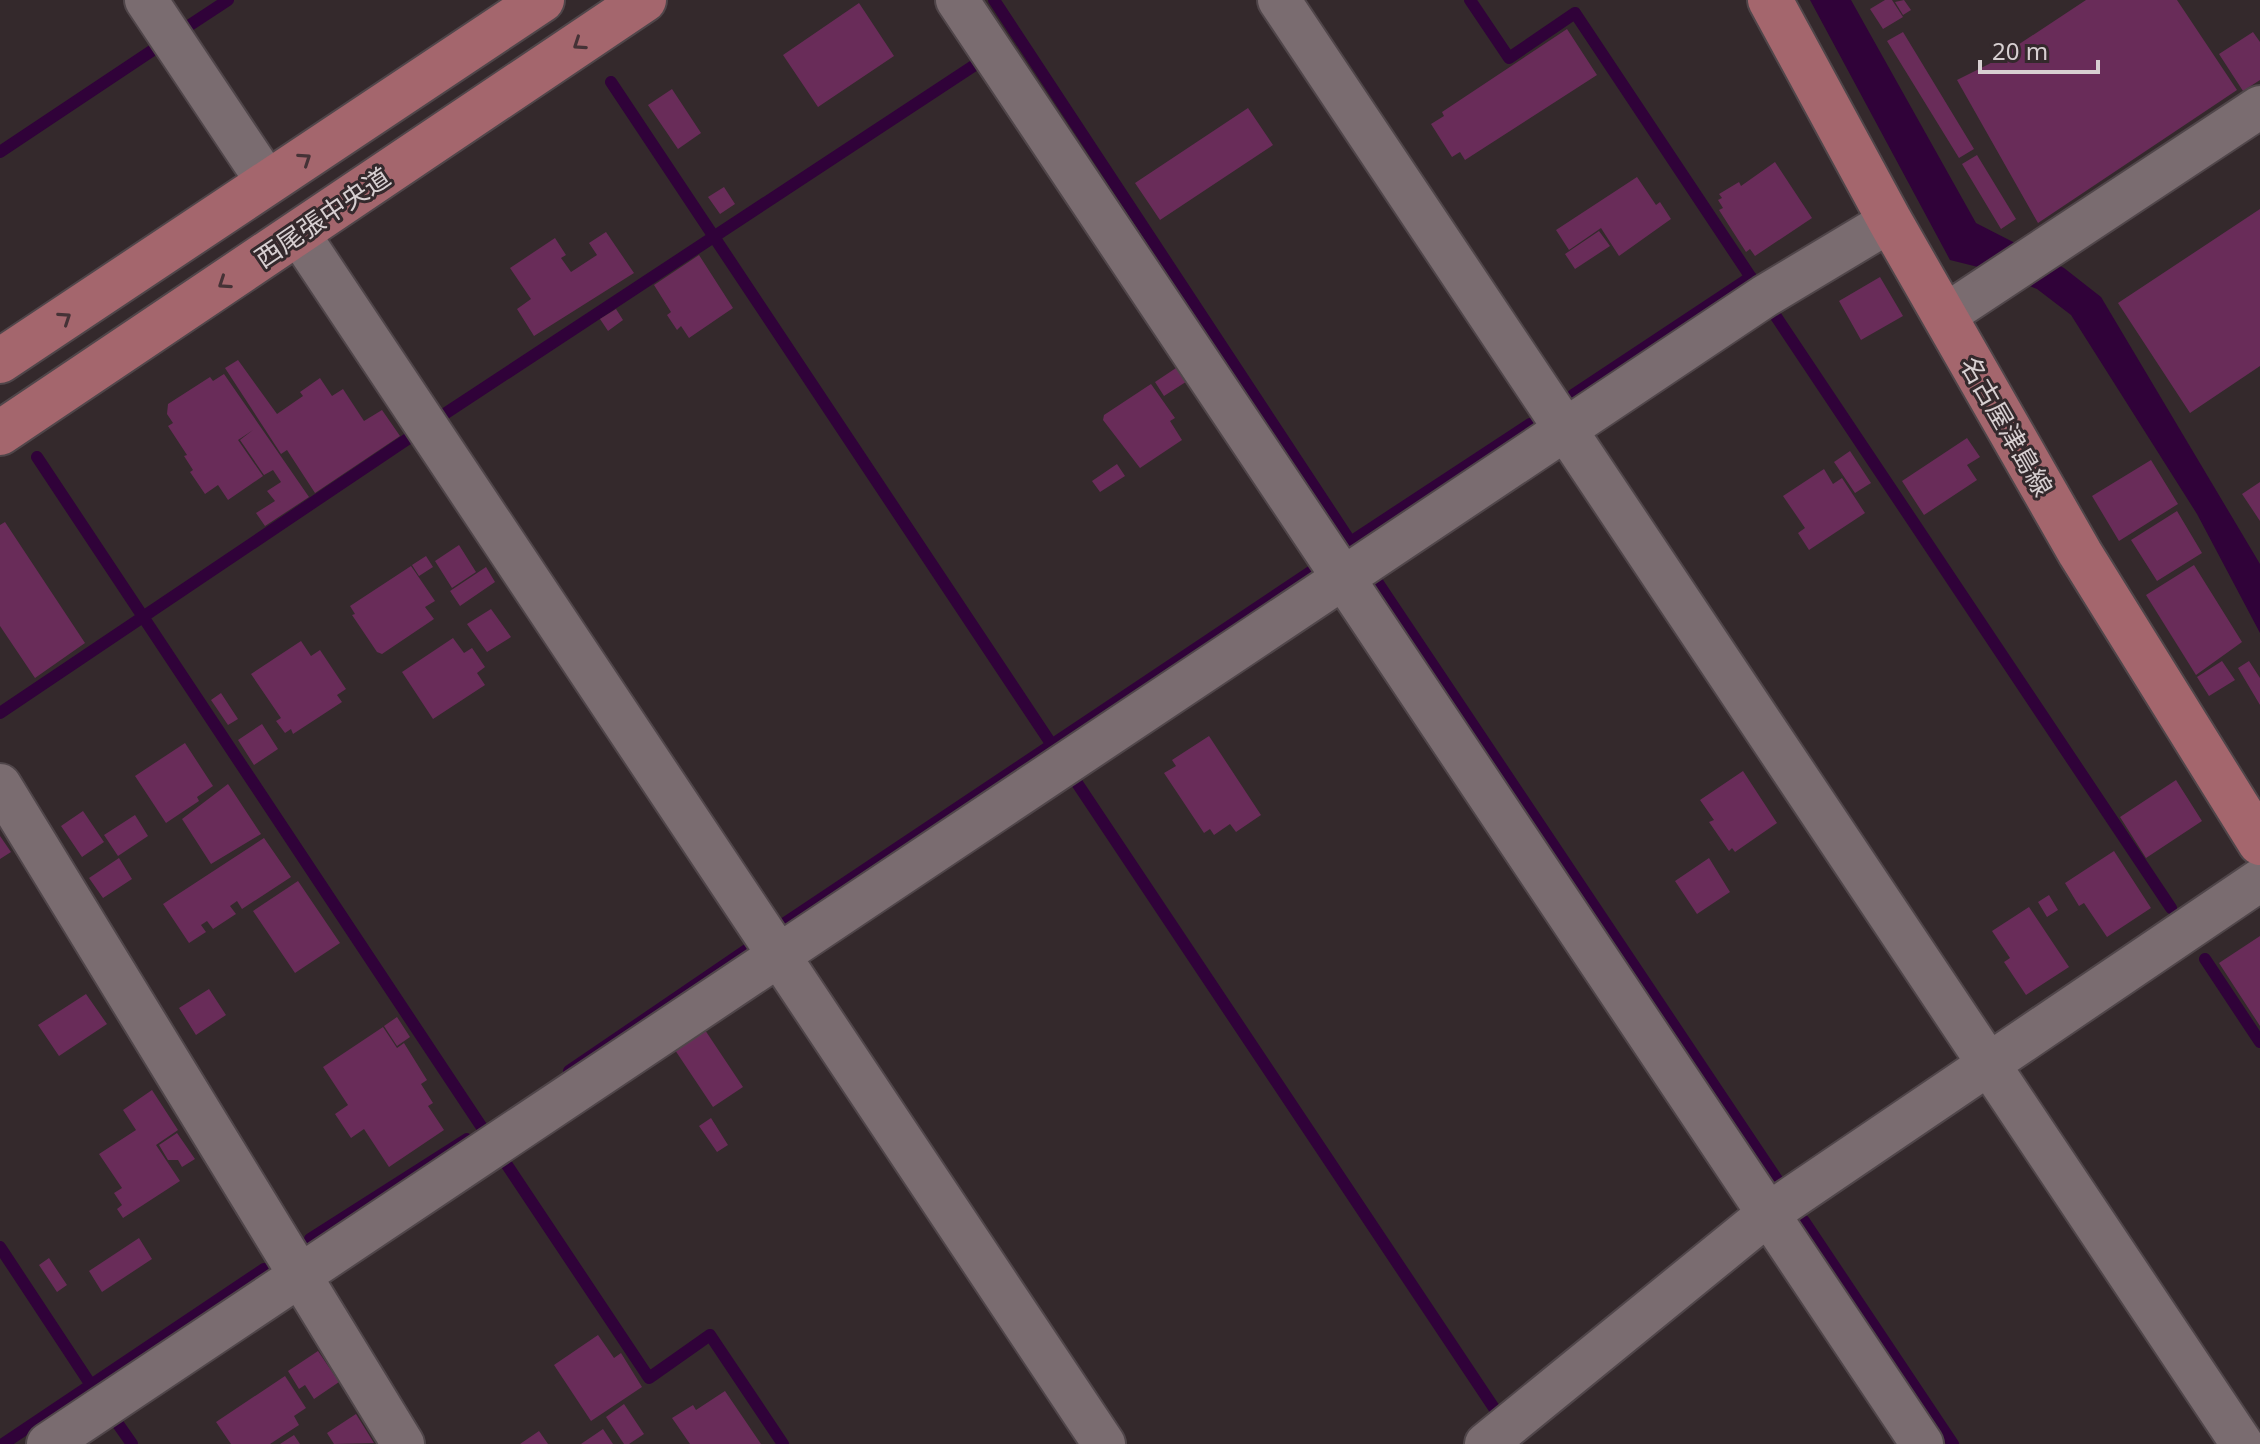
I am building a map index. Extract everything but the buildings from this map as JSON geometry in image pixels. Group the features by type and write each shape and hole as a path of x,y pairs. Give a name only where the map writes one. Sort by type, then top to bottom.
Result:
{"main road":[{"path":"0,361 542,0"},
{"name":"西尾張中央道","path":"0,433 644,0"},
{"name":"名古屋津島線","path":"1770,0 1890,221 2080,553 2260,843"}],"street":[{"path":"146,0 268,183"},
{"path":"957,0 1922,1444"},
{"path":"1279,0 2242,1444"},
{"path":"1944,316 2260,107"},
{"path":"48,1444 1765,296 1890,221"},
{"path":"298,233 1104,1444"},
{"path":"0,785 403,1444"},
{"path":"1486,1444 1768,1214 2260,880"}],"shaded area":[{"path":"1810,0 1851,0 1976,223 2064,268 2101,297 2260,564 2260,633 2197,514 2071,315 2037,289 1990,270 1950,260"}],"waterway":[{"path":"190,25 228,0"},
{"path":"994,0 1356,550"},
{"path":"1470,0 1509,58 1575,13 1754,282"},
{"path":"0,152 153,50"},
{"path":"443,415 984,59"},
{"path":"611,82 1052,745"},
{"path":"1573,395 1751,277"},
{"path":"1775,315 2171,908"},
{"path":"1346,545 1530,424"},
{"path":"0,713 409,438"},
{"path":"37,457 483,1129"},
{"path":"782,925 1315,569"},
{"path":"1376,580 1778,1181"},
{"path":"1077,783 1496,1411"},
{"path":"569,1071 748,949"},
{"path":"2205,959 2260,1042"},
{"path":"310,1239 467,1139"},
{"path":"507,1165 649,1378 710,1335 783,1444"},
{"path":"1804,1221 1953,1444"},
{"path":"0,1247 91,1385"},
{"path":"3,1444 264,1269"},
{"path":"118,1424 132,1444"}]}
